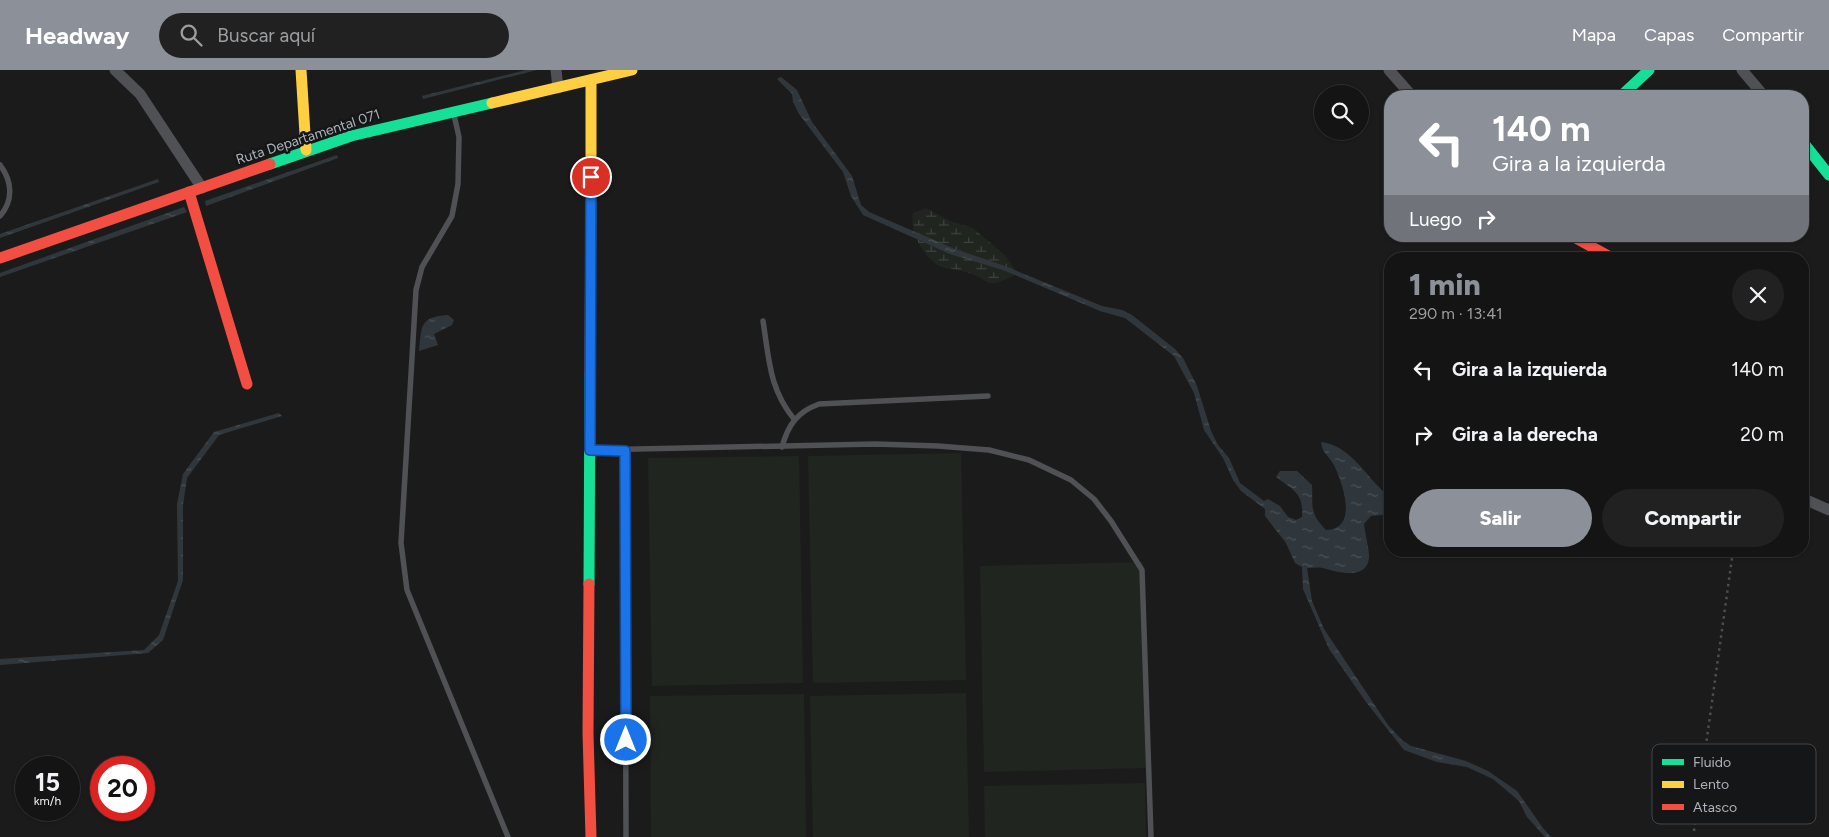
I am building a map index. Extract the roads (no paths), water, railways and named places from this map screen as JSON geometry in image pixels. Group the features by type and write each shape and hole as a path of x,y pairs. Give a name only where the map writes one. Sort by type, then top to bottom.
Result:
{"street":[{"path":"115,70 140,94 202,188"},
{"path":"301,70 306,150"},
{"path":"556,70 558,88"},
{"name":"Ruta Departamental 071","path":"0,258 306,150 351,136 453,110 632,70"},
{"path":"1389,70 1407,90"},
{"path":"1627,90 1649,70"},
{"path":"1742,70 1759,90"},
{"path":"591,80 588,733 591,837"},
{"path":"1809,150 1829,175"},
{"path":"189,192 247,384"},
{"path":"1583,242 1601,252"},
{"path":"1809,501 1829,510"}],"lane":[{"path":"453,110 459,137 458,184 452,216 422,267 416,290 402,544 407,590 508,837"},
{"path":"0,165 9,180 10,196 0,216"},
{"path":"763,321 774,388 783,406 794,419"},
{"path":"782,447 786,432 794,419 805,409 819,404 988,396"},
{"path":"590,450 625,451 875,444 988,450 1037,464 1072,480 1094,499 1111,521 1142,570 1151,837"},
{"path":"625,451 626,837"}],"water":[{"path":"526,70 537,70 423,99 422,96"},
{"path":"781,77 797,90 812,122 852,176 861,205 869,212 955,249 1002,265 1102,306 1122,310 1132,315 1175,349 1183,358 1197,386 1211,431 1218,445 1229,458 1240,483 1264,501 1268,499 1280,506 1288,517 1296,520 1302,517 1301,502 1292,489 1276,477 1280,471 1297,471 1312,485 1312,504 1317,519 1326,530 1336,528 1342,522 1346,504 1334,465 1324,452 1321,442 1332,445 1351,456 1384,492 1384,516 1371,516 1364,524 1369,554 1368,563 1364,569 1359,572 1344,573 1321,568 1307,568 1312,601 1324,629 1388,725 1402,740 1411,746 1466,761 1488,771 1517,791 1551,837 1545,837 1527,817 1519,801 1493,779 1467,767 1437,762 1404,750 1366,702 1329,649 1303,589 1302,567 1295,563 1286,543 1265,516 1265,509 1241,491 1233,480 1223,458 1204,430 1194,393 1174,356 1125,318 1100,311 1003,270 950,254 863,215 851,196 843,172 799,114 793,102 792,94 777,79"},
{"path":"337,155 338,158 206,206 205,201"},
{"path":"158,179 159,182 0,238 0,234"},
{"path":"184,207 187,212 0,277 0,273"},
{"path":"448,315 454,320 452,325 434,334 438,345 419,351 424,324 432,318"},
{"path":"279,413 282,416 219,435 187,478 183,505 183,580 163,640 148,653 0,665 0,659 144,650 159,635 178,581 177,504 183,474 214,432"}]}
